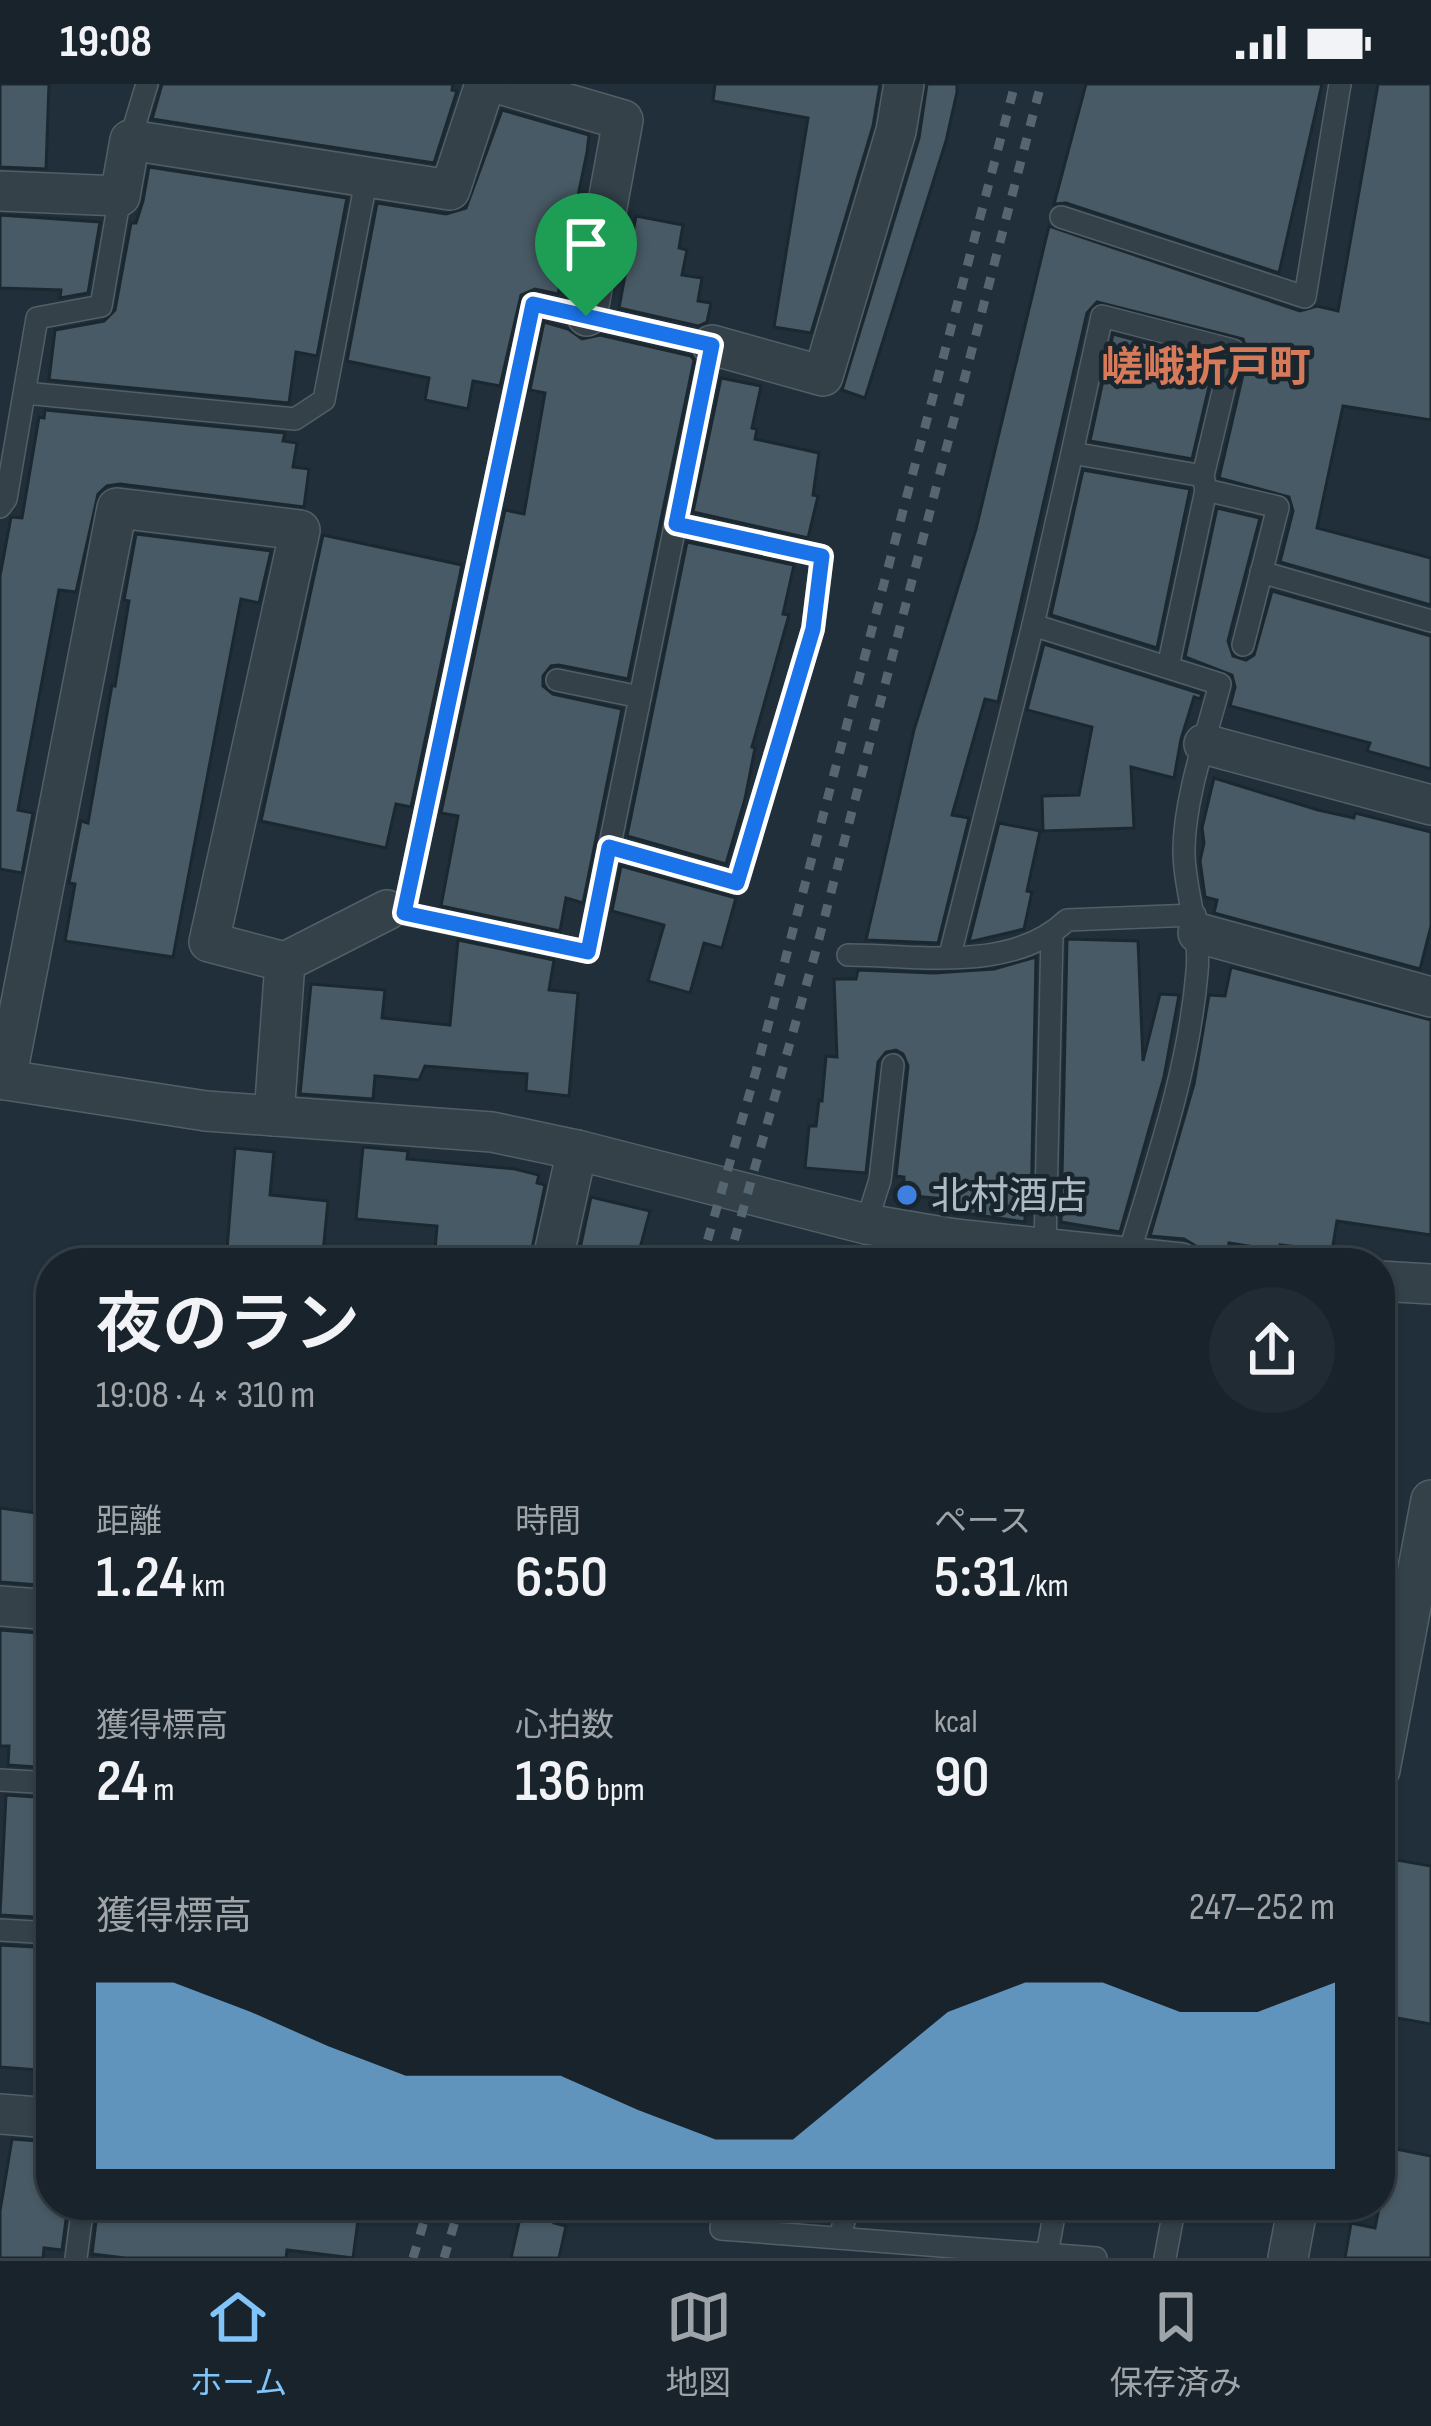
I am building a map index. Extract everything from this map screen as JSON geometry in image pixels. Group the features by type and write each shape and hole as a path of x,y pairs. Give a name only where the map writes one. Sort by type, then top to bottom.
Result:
{"street":[{"path":"0,191 120,196 130,140 450,190 485,84"},
{"path":"500,84 622,120 586,316"},
{"path":"712,345 823,376 896,131 904,84"},
{"path":"395,911 285,962 209,942 300,530 117,508 3,1080 206,1111 492,1132 866,1224 1060,1248"},
{"path":"1204,744 1431,805"},
{"path":"1196,924 1431,997"},
{"path":"274,1116 285,962"},
{"path":"555,1248 577,1150"},
{"path":"1395,1282 1431,1284"},
{"path":"1397,1588 1431,1500"},
{"path":"0,1606 36,1609"},
{"path":"0,2114 36,2117"},
{"path":"1288,2258 1295,2220"}],"lane":[{"path":"130,140 147,84"},
{"path":"1061,217 1305,297 1340,84"},
{"path":"25,393 296,419 324,400 367,176"},
{"path":"0,507 6,499 37,318 101,305 120,196"},
{"path":"533,304 586,316 712,345 588,952 395,911 533,304"},
{"path":"950,955 1034,625 1102,316 1233,350 1168,667"},
{"path":"1072,453 1204,483 1278,507 1244,644"},
{"path":"609,847 737,883 813,629 822,556 676,524"},
{"path":"1261,572 1431,621"},
{"path":"1034,625 1220,684 1184,850 1196,924 1197,972 1183,1060 1130,1248"},
{"path":"557,680 640,697"},
{"path":"848,955 1005,955 1052,935 1066,920 1196,924"},
{"path":"1045,1246 1052,935"},
{"path":"866,1224 880,1180 893,1065"},
{"path":"0,1780 36,1782"},
{"path":"0,1930 36,1932"},
{"path":"76,2258 81,2220"},
{"path":"722,2220 721,2229 1096,2258"},
{"path":"840,2238 844,2220"},
{"path":"1047,2254 1053,2220"},
{"path":"1166,2258 1172,2220"}],"building":[{"path":"0,84 49,84 46,169 0,167"},
{"path":"162,84 453,84 452,90 457,91 434,163 152,119"},
{"path":"715,84 880,84 873,126 811,333 774,327 808,118 713,101"},
{"path":"927,84 957,84 957,92 865,398 842,390 919,138"},
{"path":"1086,84 1322,84 1279,273 1066,203 1054,204"},
{"path":"1378,84 1431,84 1431,420 1343,406 1317,528 1431,558 1431,605 1280,562 1293,511 1289,497 1219,478 1248,353 1243,339 1097,302 1087,313 998,702 985,699 952,815 969,818 938,943 866,940 914,730 976,529 1049,226 1300,311 1317,306 1338,311"},
{"path":"502,110 589,135 558,294 535,289 521,295 500,386 473,381 468,409 425,400 429,378 347,361 377,203 446,214 466,208"},
{"path":"149,167 347,198 317,356 296,352 289,403 49,380 55,330 104,321 115,310 131,223 136,223"},
{"path":"0,215 100,222 88,293 60,298 61,290 0,288"},
{"path":"636,216 683,225 679,248 687,250 682,275 702,278 698,301 711,303 707,322 698,326 619,308"},
{"path":"544,322 582,339 600,335 694,360 628,679 559,665 551,666 543,676 543,686 553,694 622,709 583,903 566,898 560,931 441,906 458,816 441,813 505,510 524,514 545,393 530,390"},
{"path":"1113,334 1215,361 1192,459 1090,441"},
{"path":"721,378 761,386 752,428 757,429 755,439 819,453 813,495 818,496 808,538 693,512"},
{"path":"45,410 285,433 283,441 297,443 293,467 309,469 304,507 120,484 98,494 76,592 59,590 18,810 33,813 22,873 0,869 0,576 11,517 22,518 39,417 44,418"},
{"path":"1083,470 1190,489 1157,648 1051,615"},
{"path":"1217,508 1260,518 1228,641 1233,656 1246,660 1254,655 1272,591 1431,636 1431,769 1367,751 1370,743 1230,706 1235,687 1232,675 1185,657"},
{"path":"136,534 271,551 259,603 241,599 173,957 65,941 75,884 69,883 81,821 88,823 115,686"},
{"path":"323,535 462,565 411,807 396,804 386,848 261,821"},
{"path":"687,542 794,565 783,614 789,615 726,864 627,836"},
{"path":"1044,644 1202,694 1200,699 1194,697 1174,778 1131,767 1134,828 1043,831 1042,796 1079,795 1092,727 1027,710"},
{"path":"1214,778 1318,810 1354,818 1355,813 1431,832 1431,926 1420,969 1214,913 1217,900 1205,897 1200,861"},
{"path":"999,823 1040,831 1024,929 969,942"},
{"path":"621,866 736,898 722,948 704,943 690,993 648,981 664,925 612,911"},
{"path":"1067,939 1138,941 1143,1061 1160,994 1179,995 1164,1077 1120,1232 1061,1222"},
{"path":"458,940 554,960 549,990 578,993 569,1096 526,1091 527,1074 425,1066 419,1080 375,1076 373,1099 300,1094 311,984 385,990 382,1018 450,1025"},
{"path":"1036,957 1031,1215 1025,1213 1025,1222 945,1210 946,1199 903,1195 904,1177 896,1176 908,1066 896,1050 886,1052 878,1062 866,1173 805,1168 809,1126 816,1126 822,1101 826,1056 837,1057 834,979 856,979 858,970 994,969"},
{"path":"1231,967 1431,1020 1431,1235 1337,1221 1332,1248 1229,1243 1228,1248 1199,1248 1184,1239 1150,1236 1194,1084 1209,995 1225,996"},
{"path":"363,1147 408,1151 407,1159 515,1169 539,1175 537,1183 545,1185 532,1248 435,1248 437,1226 356,1219"},
{"path":"235,1148 274,1152 270,1195 328,1201 323,1248 227,1248"},
{"path":"591,1197 650,1211 640,1248 580,1248"},
{"path":"0,1508 36,1513 36,1585 0,1582"},
{"path":"0,1630 36,1633 36,1767 8,1765 9,1746 0,1746"},
{"path":"6,1795 36,1797 36,1917 0,1915"},
{"path":"1395,1860 1431,1866 1431,2024 1395,2018"},
{"path":"0,1945 36,1947 36,2070 0,2067"},
{"path":"12,2139 36,2141 36,2220 66,2220 62,2250 44,2248 43,2258 0,2258 0,2211"},
{"path":"1395,2149 1431,2156 1431,2258 1345,2258 1351,2223 1375,2228 1377,2220 1395,2220"},
{"path":"96,2220 358,2220 353,2258 287,2250 286,2258 92,2254"},
{"path":"520,2220 555,2220 566,2226 559,2258 511,2258"}],"railway":[{"path":"705,1248 1015,84"},
{"path":"732,1248 815,954 1041,84"},
{"path":"413,2258 424,2220"},
{"path":"444,2258 455,2220"}],"place":[{"name":"北村酒店","path":"907,1195"}],"district":[{"name":"嵯峨折戸町","path":"1206,366"}],"route":[{"path":"533,304 586,316 712,345 676,524 822,556 813,629 737,883 609,847 588,952 404,913 533,304"}]}
